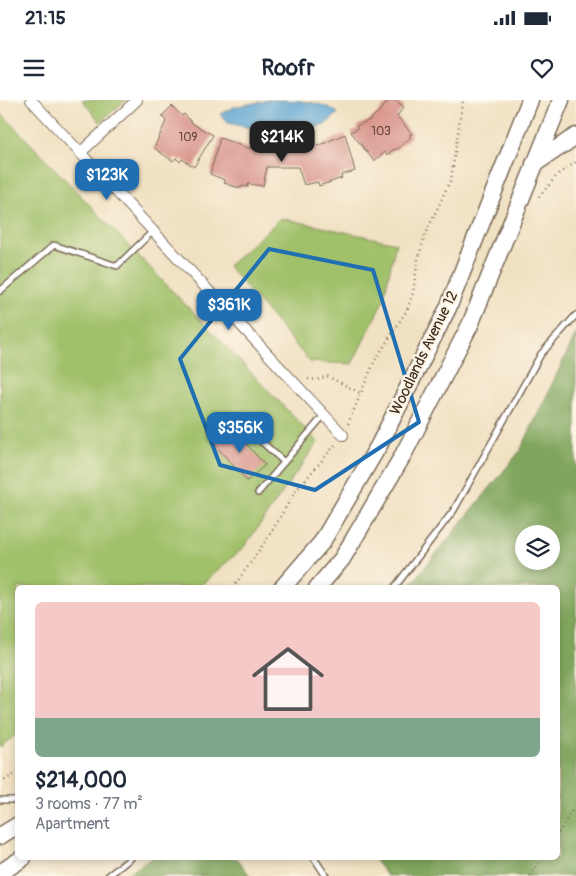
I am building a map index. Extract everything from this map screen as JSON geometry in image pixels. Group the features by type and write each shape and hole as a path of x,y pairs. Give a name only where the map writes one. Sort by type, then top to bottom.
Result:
{"main road":[{"name":"Woodlands Avenue 12","path":"320,585 342,558 402,457 470,325 561,100"},
{"name":"Woodlands Avenue 12","path":"285,585 322,542 379,445 448,308 527,104"},
{"path":"534,164 576,136"},
{"path":"0,836 15,827"},
{"path":"0,873 20,860"}],"street":[{"path":"31,100 343,435"},
{"path":"80,153 137,100"}],"lane":[{"path":"0,291 54,245 117,266 153,231"},
{"path":"396,585 454,510 541,354 576,315"},
{"path":"258,493 324,414"},
{"path":"240,422 284,462"},
{"path":"0,800 15,800"},
{"path":"108,876 128,860"},
{"path":"315,860 326,876"}],"path":[{"path":"235,585 271,533 294,493 343,435 374,362 407,310 413,293 418,259 425,235 451,179 463,100"},
{"path":"0,783 15,774"},
{"path":"560,830 576,805"},
{"path":"530,876 541,860"}],"highlighted area":[{"path":"269,249 373,270 419,422 315,490 220,465 180,359"}],"green space":[{"path":"82,100 126,100 100,122"},
{"path":"0,112 318,442 244,547 201,585 15,585 15,736 0,747"},
{"path":"281,218 396,243 383,301 352,364 310,362 228,266"},
{"path":"576,334 576,876 387,876 375,860 560,860 560,585 411,585 520,451"},
{"path":"149,860 238,860 250,876 124,876"}],"water":[{"path":"269,100 314,103 323,105 338,113 325,125 298,132 264,131 228,123 220,114 234,107"}],"building":[{"path":"390,100 395,100 404,107 397,116 412,134 396,150 394,149 387,155 385,152 374,161 351,132 358,128 356,126 370,120"},
{"path":"172,106 182,116 184,114 193,124 213,135 194,167 182,159 180,162 176,158 173,161 154,148 166,121 162,116"},
{"path":"345,134 355,171 341,175 342,178 319,186 318,182 304,185 298,167 267,167 263,186 248,184 248,187 242,186 241,188 229,185 224,182 225,180 210,174 220,138 247,148 287,151 320,145"},
{"path":"232,428 265,465 247,481 214,444"}]}
